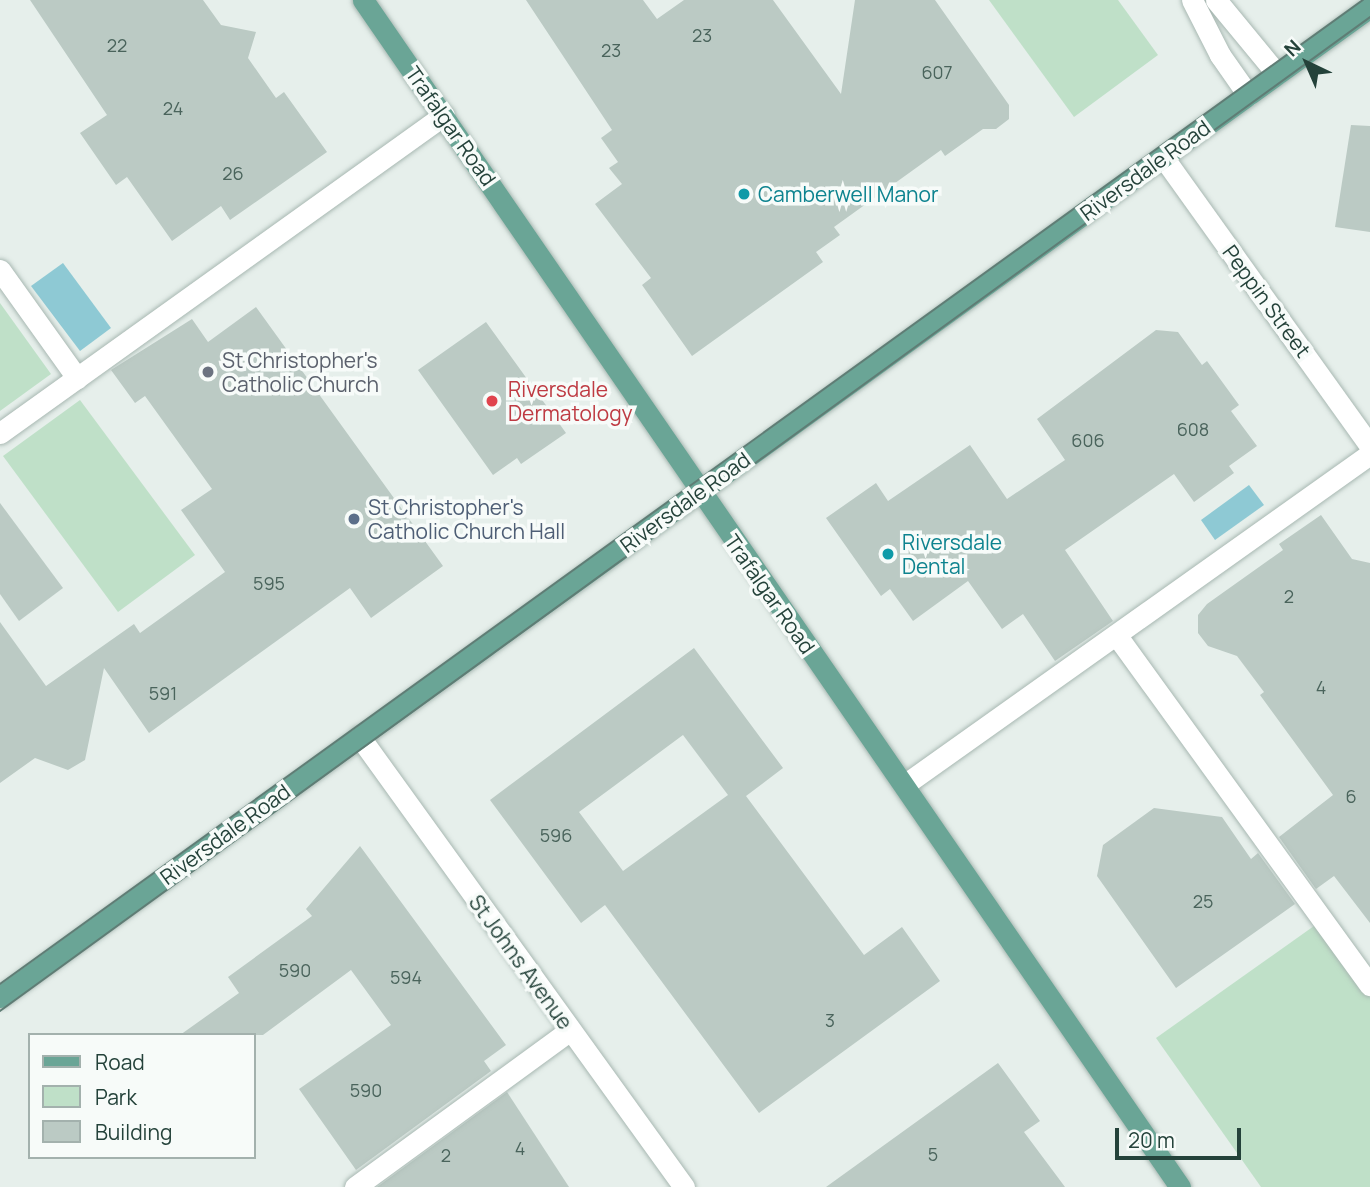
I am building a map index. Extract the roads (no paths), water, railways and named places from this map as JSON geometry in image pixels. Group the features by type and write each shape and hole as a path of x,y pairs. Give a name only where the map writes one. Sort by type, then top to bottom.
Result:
{"main road":[{"name":"Trafalgar Road","path":"363,0 444,115 698,492 904,785 1039,988 1181,1187"},
{"name":"Riversdale Road","path":"0,997 1370,7"}],"street":[{"path":"1192,0 1220,55 1248,95"},
{"path":"1216,0 1277,74"},
{"path":"0,433 444,115"},
{"name":"Peppin Street","path":"1163,156 1370,446"},
{"path":"0,270 77,378"},
{"path":"904,785 1370,454"},
{"path":"1117,636 1370,985"},
{"name":"St Johns Avenue","path":"359,736 684,1187"},
{"path":"355,1187 570,1030"}],"water":[{"path":"63,263 111,328 80,351 31,286"},
{"path":"1249,485 1264,505 1215,540 1201,520"}],"tram line":[{"path":"0,984 1363,0"},
{"path":"0,1011 1370,17"}],"place":[{"name":"Camberwell Manor","path":"744,194"},
{"name":"St Christopher's Catholic Church","path":"208,372"},
{"name":"Riversdale Dermatology","path":"492,401"},
{"name":"St Christopher's Catholic Church Hall","path":"354,519"},
{"name":"Riversdale Dental","path":"888,554"}]}
